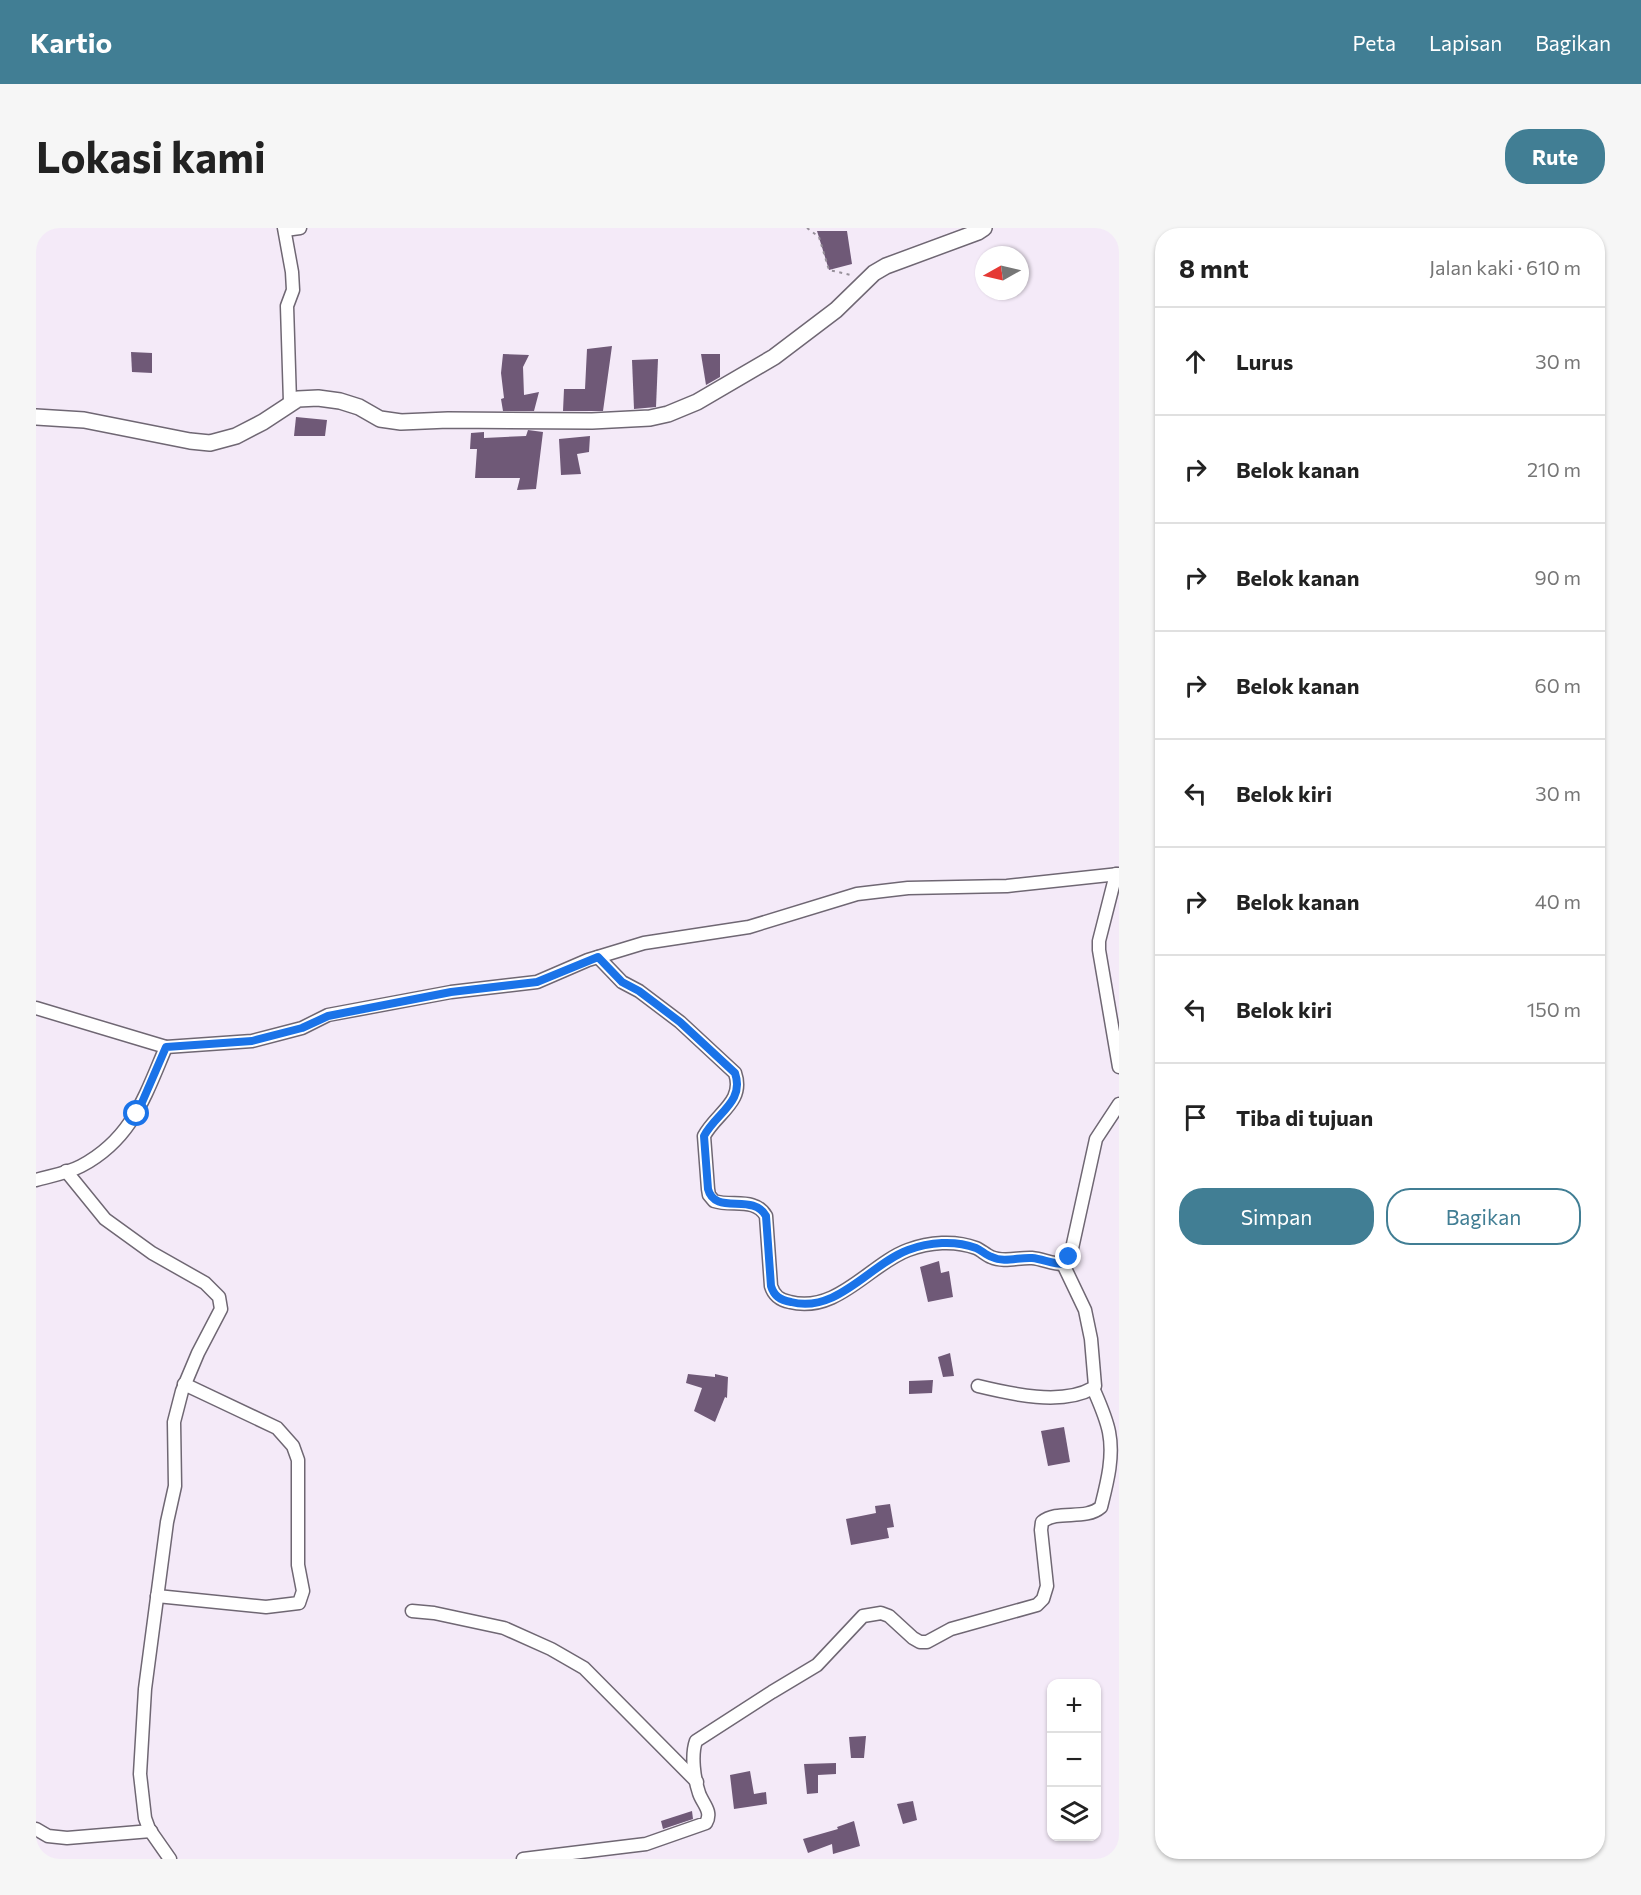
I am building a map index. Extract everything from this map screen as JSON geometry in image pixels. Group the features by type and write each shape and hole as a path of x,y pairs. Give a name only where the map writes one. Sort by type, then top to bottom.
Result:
{"street":[{"path":"290,402 287,306 293,290 285,229 300,228"},
{"path":"36,417 84,420 210,443 236,436 263,422 290,402 298,399 318,398 340,401 359,407 380,419 401,422 592,421 650,418 668,414 697,402 774,357 836,310 874,273 898,260 984,228"},
{"path":"36,1008 166,1047 252,1041 302,1028 328,1016 451,992 537,982 598,957 644,943 749,927 857,894 908,888 1007,886 1117,874 1099,950 1119,1067"},
{"path":"598,957 622,982 639,991 680,1022 735,1073 738,1082 734,1100 704,1136 709,1195 720,1203 748,1204 763,1210 766,1216 771,1286 778,1297 795,1304 826,1300 907,1250 945,1242 975,1248 1001,1260 1034,1258 1053,1264 1064,1264"},
{"path":"36,1180 80,1167 113,1145 137,1114 166,1047"},
{"path":"1064,1264 1071,1253 1096,1139 1119,1104"},
{"path":"66,1171 105,1219 152,1253 205,1283 219,1297 221,1309 184,1384 174,1422 175,1486 168,1521 145,1689 140,1774 145,1818 170,1859"},
{"path":"1064,1264 1085,1310 1091,1339 1095,1386 1093,1388 1110,1437 1119,1450"},
{"path":"157,1596 266,1606 299,1603 303,1591 298,1565 298,1460 292,1446 277,1428 184,1384"},
{"path":"978,1386 1045,1398 1077,1394 1093,1388"},
{"path":"523,1859 584,1855 646,1844 706,1823 709,1819 708,1811 699,1793 693,1753 696,1741 817,1665 863,1616 882,1613 889,1616 913,1638 920,1642 927,1642 951,1629 1037,1605 1043,1599 1047,1586 1042,1522 1049,1517 1092,1512 1101,1507 1108,1479 1110,1437"},
{"path":"412,1611 434,1613 504,1628 551,1649 584,1668 697,1782"},
{"path":"36,1829 48,1836 67,1838 151,1831"}],"path":[{"path":"807,228 819,237 830,270 848,273 864,283"}],"building":[{"path":"817,231 847,231 852,264 829,270"},
{"path":"612,346 603,411 563,411 564,389 585,389 587,349"},
{"path":"131,352 152,353 152,373 132,372"},
{"path":"503,354 529,355 523,367 524,395 539,392 534,411 503,411 501,373"},
{"path":"701,354 720,354 720,377 706,385"},
{"path":"658,359 656,407 634,409 632,360"},
{"path":"296,417 327,420 325,436 294,436"},
{"path":"528,430 543,432 536,489 517,490 520,478 475,478 477,449 470,449 471,433 484,432 484,438 526,436"},
{"path":"590,436 589,452 577,454 581,474 561,475 559,439"},
{"path":"939,1261 941,1273 949,1271 953,1297 928,1302 920,1267"},
{"path":"950,1353 954,1376 943,1377 938,1357"},
{"path":"688,1374 715,1377 715,1374 728,1377 727,1398 725,1397 715,1422 694,1411 702,1388 686,1383"},
{"path":"933,1380 932,1393 909,1394 909,1381"},
{"path":"1064,1427 1070,1462 1048,1466 1041,1431"},
{"path":"890,1504 894,1527 887,1528 889,1538 851,1545 846,1519 876,1513 875,1506"},
{"path":"866,1736 864,1758 851,1758 849,1737"},
{"path":"836,1763 836,1774 818,1775 818,1793 807,1794 804,1764"},
{"path":"750,1771 754,1794 766,1792 767,1804 734,1809 730,1775"},
{"path":"913,1801 917,1820 903,1824 897,1804"},
{"path":"692,1811 693,1819 663,1829 661,1821"},
{"path":"854,1821 860,1846 833,1854 832,1844 808,1853 803,1839 838,1829 837,1827"}],"route":[{"path":"137,1114 166,1047 252,1041 302,1028 328,1016 451,992 537,982 598,957 622,982 639,991 680,1022 735,1073 738,1082 734,1100 704,1136 709,1195 720,1203 748,1204 763,1210 766,1216 771,1286 778,1297 795,1304 826,1300 907,1250 945,1242 975,1248 1001,1260 1034,1258 1053,1264 1064,1264 1069,1257"}]}
